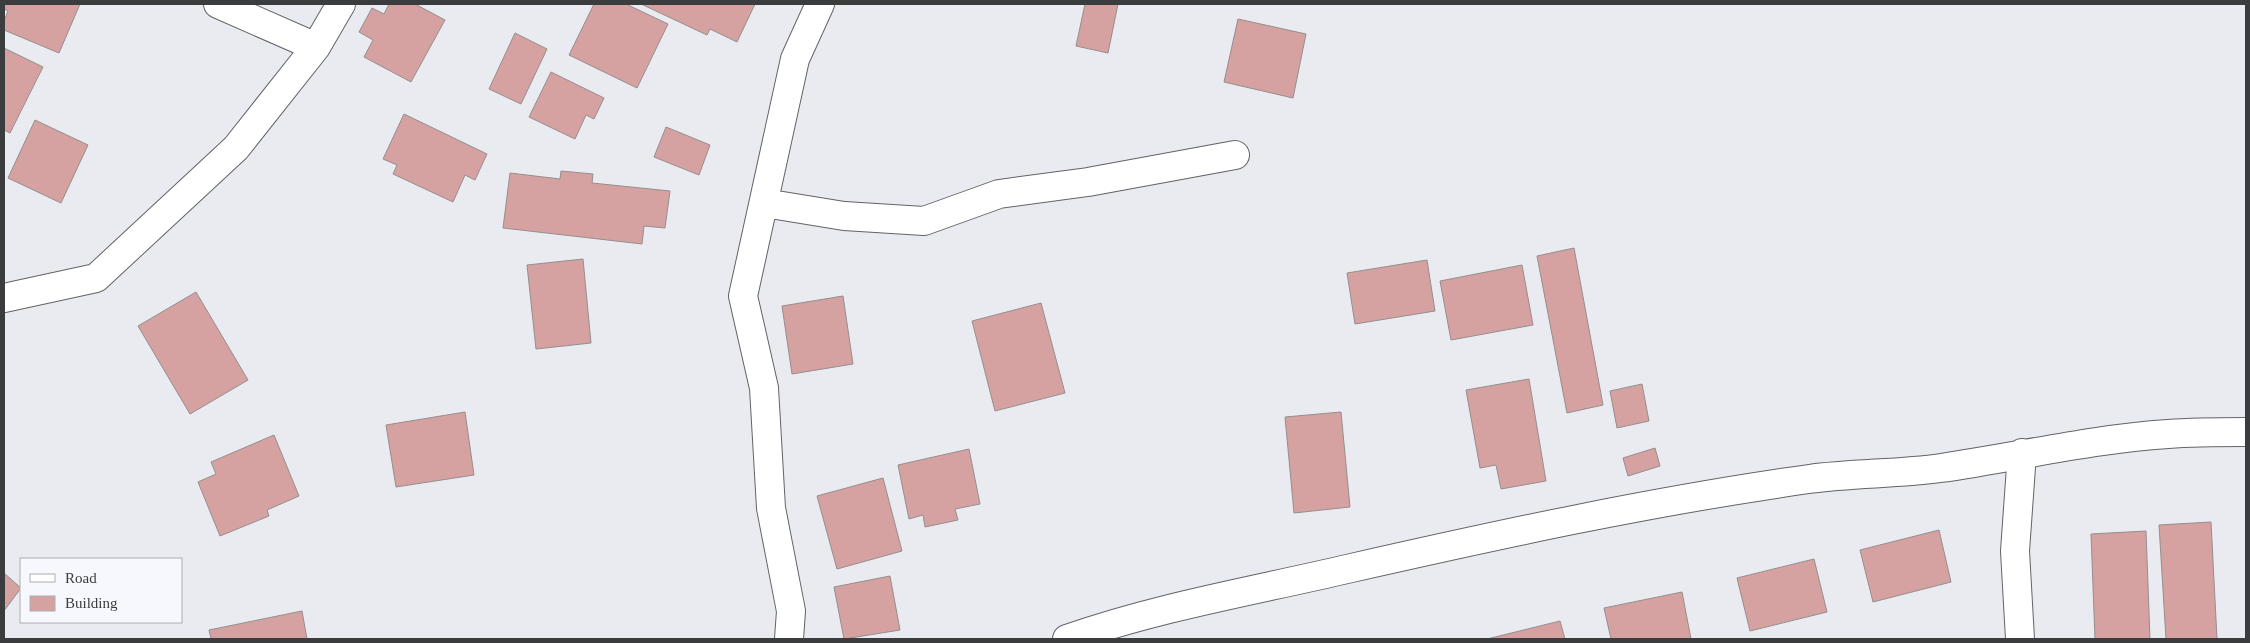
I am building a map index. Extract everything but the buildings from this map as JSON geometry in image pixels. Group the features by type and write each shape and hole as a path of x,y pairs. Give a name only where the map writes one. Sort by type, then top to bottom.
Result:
{"street":[{"path":"218,4 316,47"},
{"path":"4,298 96,278 236,148 316,47 341,4"},
{"path":"789,639 791,611 771,508 764,388 743,296 795,59 820,4"},
{"path":"764,203 844,216 924,221 999,194 1088,182 1235,155"},
{"path":"1067,639 1108,625 1206,599 1482,538 1644,505 1812,479 1940,468 2022,453 2167,434 2246,432"},
{"path":"2020,639 2015,551 2022,453"}]}
